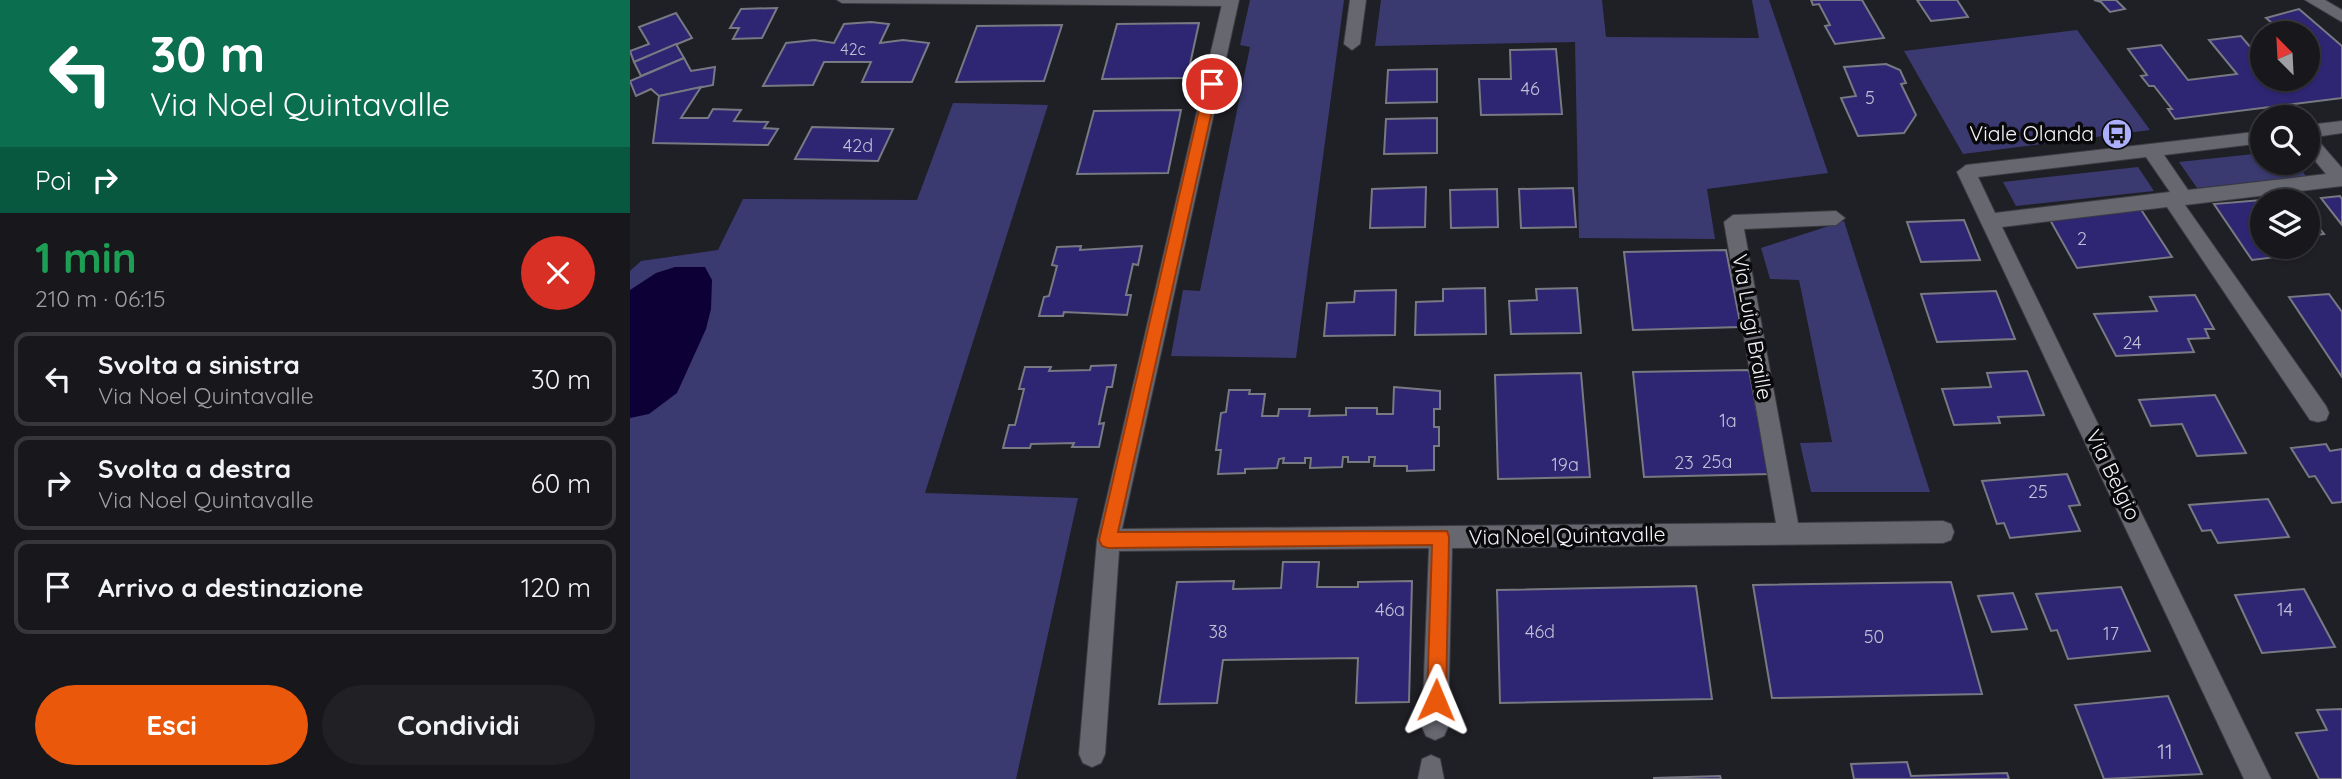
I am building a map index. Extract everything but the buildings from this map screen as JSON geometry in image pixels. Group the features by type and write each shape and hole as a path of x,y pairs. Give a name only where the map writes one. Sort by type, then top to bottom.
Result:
{"street":[{"path":"1352,44 1358,0"},
{"path":"2313,0 2342,17"},
{"path":"1092,754 1108,540 1231,2"},
{"path":"2320,130 2342,127"},
{"path":"2250,139 2151,150 2177,199 2318,413"},
{"name":"Via Belgio","path":"2151,150 1966,172 2258,779"},
{"path":"2320,154 2342,179"},
{"path":"1990,221 2342,179"},
{"name":"Via Luigi Braille","path":"1789,534 1733,222 1836,218"},
{"name":"Via Noel Quintavalle","path":"1108,540 1943,532"},
{"path":"1436,727 1441,537"}],"lane":[{"path":"842,0 1231,2"}],"shaded area":[{"path":"1250,0 1344,0 1296,358 1171,356 1183,290 1200,291 1250,47 1240,45"},
{"path":"1381,0 1602,0 1606,37 1759,38 1752,0 1769,0 1828,173 1707,189 1715,239 1579,238 1575,42 1375,46"},
{"path":"2077,30 2150,130 1963,154 1904,51"},
{"path":"953,103 1048,105 925,493 1078,498 1016,779 630,779 630,271 641,261 718,250 743,199 917,200"},
{"path":"2250,154 2250,175 2306,176 2197,188 2179,162"},
{"path":"2138,167 2154,191 2016,206 2003,182"},
{"path":"1844,221 1930,492 1811,492 1800,443 1832,442 1799,280 1770,279 1761,248"},
{"path":"675,267 705,267 712,280 711,309 706,329 677,393 649,414 630,418 630,290 656,273"}],"place":[{"name":"Viale Olanda","path":"2117,134"}],"route":[{"path":"1212,84 1108,540 1441,537 1436,700"}]}
